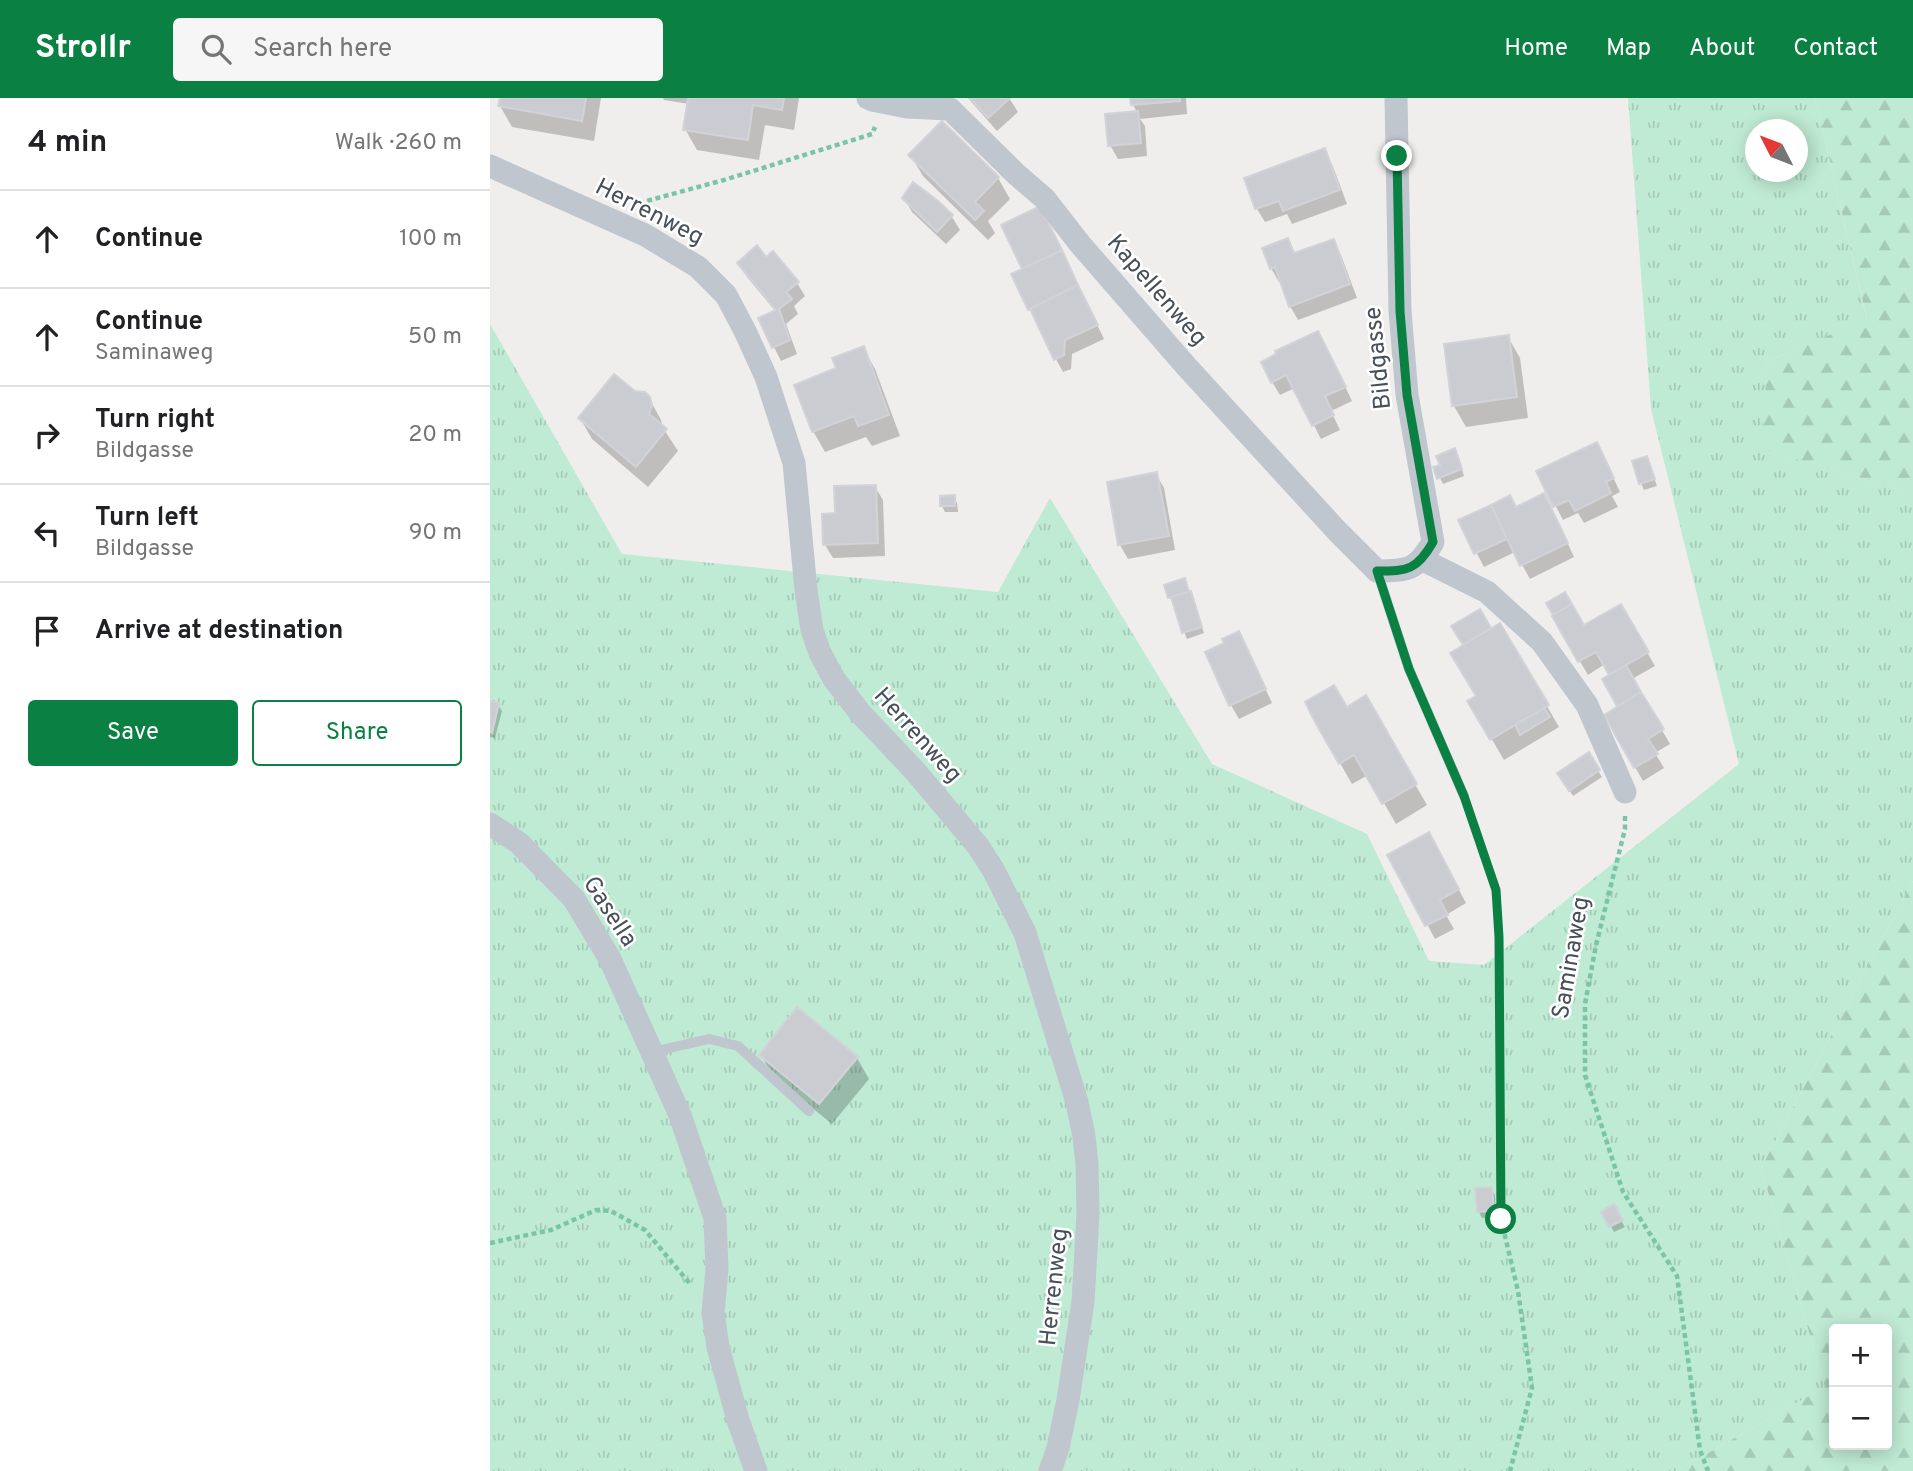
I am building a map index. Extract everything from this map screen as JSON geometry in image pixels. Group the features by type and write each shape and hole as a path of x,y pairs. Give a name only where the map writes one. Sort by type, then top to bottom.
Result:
{"street":[{"name":"Bildgasse","path":"1396,98 1400,311 1407,395 1433,542 1423,560"},
{"name":"Kapellenweg","path":"877,100 907,107 950,108 1045,199 1080,244 1186,366 1377,571"},
{"name":"Herrenweg","path":"490,166 645,235 698,267 726,295 766,377 794,463 806,590 820,653 834,679 861,714 915,771 978,846 994,871 1025,933 1077,1102 1087,1164 1088,1214 1083,1302 1068,1400 1058,1448 1050,1471"},
{"path":"1377,571 1403,571 1423,560 1487,592 1542,642 1587,705 1625,792"},
{"name":"Gasella","path":"490,824 519,843 574,899 610,959 652,1052"},
{"path":"652,1052 680,1115 715,1218 717,1269 713,1312 718,1347 738,1420 756,1471"}],"lane":[{"path":"1377,571 1409,669 1464,796"},
{"path":"652,1052 709,1039 738,1045 809,1111"}],"path":[{"path":"598,215 724,180 872,134 877,100"},
{"name":"Saminaweg","path":"1625,792 1625,829 1596,945 1585,1004 1585,1075 1623,1192 1677,1276 1700,1450 1708,1471"},
{"path":"1464,796 1496,890 1499,937 1501,1219 1518,1291 1532,1388 1510,1471"},
{"path":"490,1243 551,1230 596,1210 611,1211 645,1230 713,1312"}],"green space":[{"path":"1628,98 1815,98 1867,320 1768,361 1761,448 1913,494 1913,881 1761,1168 1825,1387 1676,1471 490,1471 490,324 622,554 998,592 1050,498 1212,764 1367,834 1429,961 1484,965 1739,764 1651,409"},
{"path":"1815,98 1913,98 1913,494 1760,448 1768,361 1867,319"},
{"path":"1913,881 1913,1471 1676,1471 1825,1387 1761,1168"}],"building":[{"path":"500,98 586,98 582,121 498,106"},
{"path":"688,98 784,98 782,110 753,105 748,140 683,130"},
{"path":"970,98 1010,98 988,118"},
{"path":"1130,98 1180,98 1180,101 1131,105"},
{"path":"1138,111 1141,143 1108,146 1105,114"},
{"path":"942,121 999,177 975,202 984,211 975,220 908,155"},
{"path":"1325,148 1340,190 1283,211 1279,201 1255,209 1244,178"},
{"path":"913,182 953,215 937,232 902,198"},
{"path":"1040,206 1062,250 1022,269 1001,225"},
{"path":"1288,238 1294,253 1334,239 1350,284 1289,307 1275,267 1270,269 1262,248"},
{"path":"757,245 766,257 773,251 799,282 786,292 792,299 779,309 790,340 772,348 758,318 776,310 737,263"},
{"path":"1062,250 1078,285 1028,310 1011,274"},
{"path":"1078,285 1098,325 1065,340 1064,355 1054,360 1030,309"},
{"path":"1318,331 1346,387 1325,396 1334,415 1312,426 1286,375 1271,383 1261,362 1276,354 1275,351"},
{"path":"1509,335 1517,397 1452,406 1444,344"},
{"path":"864,346 889,415 858,426 854,416 812,432 794,385 836,368 832,358"},
{"path":"614,374 635,391 645,392 650,397 652,405 649,414 667,429 636,467 578,418"},
{"path":"1597,442 1614,478 1606,482 1611,493 1575,511 1569,500 1553,507 1536,471"},
{"path":"1455,448 1462,469 1437,479 1433,467 1440,465 1436,456"},
{"path":"1647,456 1655,479 1639,484 1632,461"},
{"path":"1157,472 1169,536 1118,545 1107,482"},
{"path":"876,485 878,543 823,545 822,514 835,513 834,486"},
{"path":"1544,493 1568,543 1520,566 1491,505 1510,495 1516,507"},
{"path":"955,495 955,506 940,506 940,496"},
{"path":"1491,505 1507,539 1474,554 1458,520"},
{"path":"1185,578 1189,592 1168,598 1164,585"},
{"path":"1191,591 1202,627 1182,633 1171,597"},
{"path":"1565,592 1572,604 1553,615 1546,603"},
{"path":"1572,604 1584,625 1621,604 1649,652 1609,675 1596,652 1578,662 1552,616"},
{"path":"1480,609 1491,628 1463,645 1451,626"},
{"path":"1500,623 1549,705 1490,740 1467,701 1476,696 1450,653"},
{"path":"1239,631 1266,689 1229,706 1205,652 1224,643 1222,639"},
{"path":"1626,665 1641,692 1617,706 1602,679"},
{"path":"1334,685 1347,707 1366,695 1417,784 1382,804 1354,755 1339,764 1305,702"},
{"path":"1641,692 1664,729 1648,739 1658,754 1634,768 1604,715"},
{"path":"490,701 499,703 492,733 490,732"},
{"path":"1544,708 1550,717 1520,735 1515,725"},
{"path":"1589,752 1600,770 1569,791 1557,773"},
{"path":"1429,832 1459,889 1440,900 1448,915 1425,926 1387,855"},
{"path":"797,1007 858,1057 819,1104 759,1055"},
{"path":"1492,1187 1494,1211 1477,1212 1475,1188"},
{"path":"1614,1204 1623,1220 1609,1227 1601,1212"}],"route":[{"path":"1397,156 1400,311 1407,395 1433,542 1423,560 1403,571 1377,571 1409,669 1464,796 1496,890 1499,937 1501,1219"}]}
